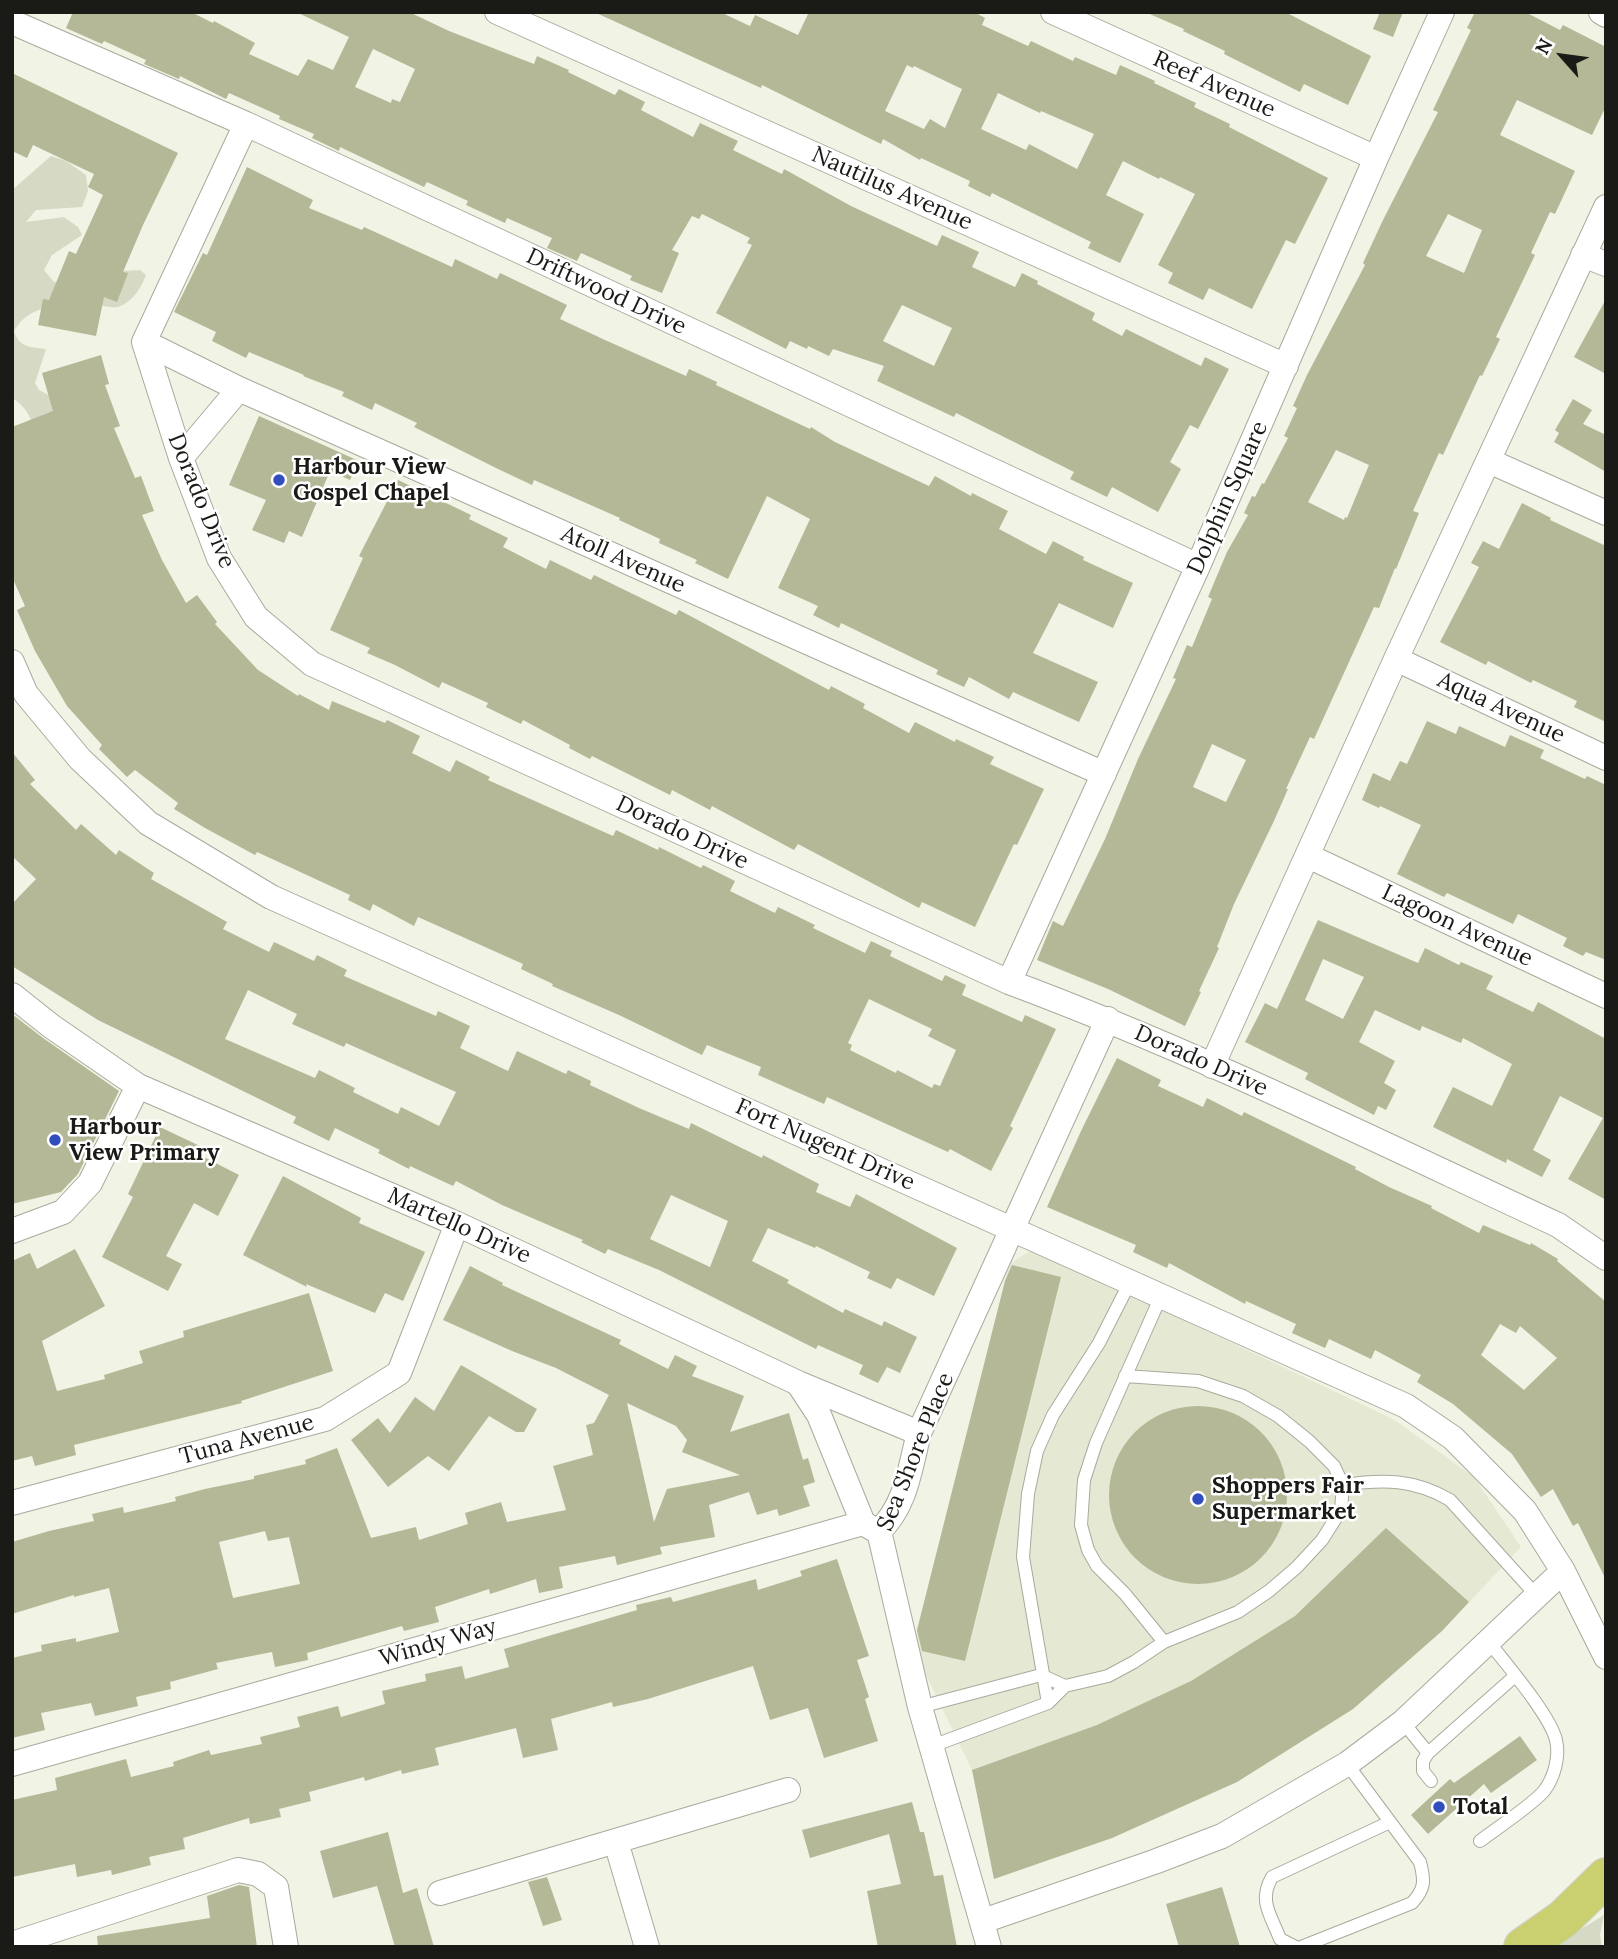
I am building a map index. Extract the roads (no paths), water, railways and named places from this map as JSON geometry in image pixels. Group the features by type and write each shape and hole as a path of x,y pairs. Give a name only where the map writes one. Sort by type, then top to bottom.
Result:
{"highway":[{"path":"1523,1947 1563,1919 1606,1877"}],"street":[{"name":"Nautilus Avenue","path":"498,12 1286,366"},
{"name":"Reef Avenue","path":"1053,12 1376,158"},
{"name":"Dolphin Square","path":"1009,982 1198,566 1442,12"},
{"path":"1601,12 1606,15"},
{"name":"Driftwood Drive","path":"12,22 246,124 1198,566"},
{"path":"144,342 246,124"},
{"path":"1212,1066 1396,659 1606,207"},
{"path":"1583,255 1606,264"},
{"name":"Atoll Avenue","path":"144,342 239,389 1104,774"},
{"name":"Dorado Drive","path":"144,342 181,458 219,558 256,617 312,664 1009,982 1108,1019 1212,1066 1558,1225 1606,1258"},
{"path":"181,458 239,389"},
{"path":"1489,461 1606,513"},
{"name":"Aqua Avenue","path":"1396,659 1606,758"},
{"name":"Fort Nugent Drive","path":"12,662 26,694 79,759 148,823 271,897 1406,1406 1453,1438 1525,1511 1563,1571 1606,1657"},
{"name":"Lagoon Avenue","path":"1308,856 1606,996"},
{"name":"Martello Drive","path":"12,995 51,1026 138,1086 457,1224 798,1383 919,1433"},
{"name":"Sea Shore Place","path":"989,1947 871,1527 892,1520 901,1502 919,1433 1108,1019"},
{"path":"12,1231 63,1212 90,1183 138,1086"},
{"name":"Tuna Avenue","path":"12,1503 326,1419 398,1373 457,1224"},
{"path":"798,1383 819,1415 871,1527"},
{"name":"Windy Way","path":"12,1764 871,1527"},
{"path":"983,1922 1154,1863 1223,1836 1347,1764 1403,1722 1563,1571"},
{"path":"440,1893 788,1790"},
{"path":"616,1842 647,1947"},
{"path":"12,1944 237,1870 258,1874 276,1887 286,1947"}],"lane":[{"path":"1048,1703 1041,1675 1023,1558 1028,1494 1037,1451 1053,1415 1099,1343 1130,1282"},
{"path":"1161,1296 1096,1443 1084,1480 1081,1525 1088,1550 1097,1566 1125,1594 1164,1642"},
{"path":"932,1746 1048,1703 1065,1686 1108,1676 1164,1642 1238,1612 1288,1575 1322,1540 1340,1510 1343,1485 1334,1466 1278,1416 1243,1396 1198,1381 1125,1376"},
{"path":"1343,1485 1376,1480 1407,1483 1432,1490 1450,1500 1536,1595"},
{"path":"1480,1841 1543,1792 1553,1776 1558,1755 1556,1738 1537,1705 1489,1642"},
{"path":"920,1707 1041,1675 1065,1686"},
{"path":"1431,1781 1423,1771 1423,1761 1428,1753 1515,1676"},
{"path":"1403,1722 1428,1753"},
{"path":"1347,1764 1390,1822 1420,1863 1425,1879 1423,1892 1412,1903 1299,1947 1280,1939 1264,1899 1264,1890 1272,1877 1390,1822"}],"place":[{"name":"Harbour View Gospel Chapel","path":"279,480"},
{"name":"Harbour View Primary","path":"55,1140"},
{"name":"Shoppers Fair Supermarket","path":"1198,1499"},
{"name":"Total","path":"1439,1807"}]}
